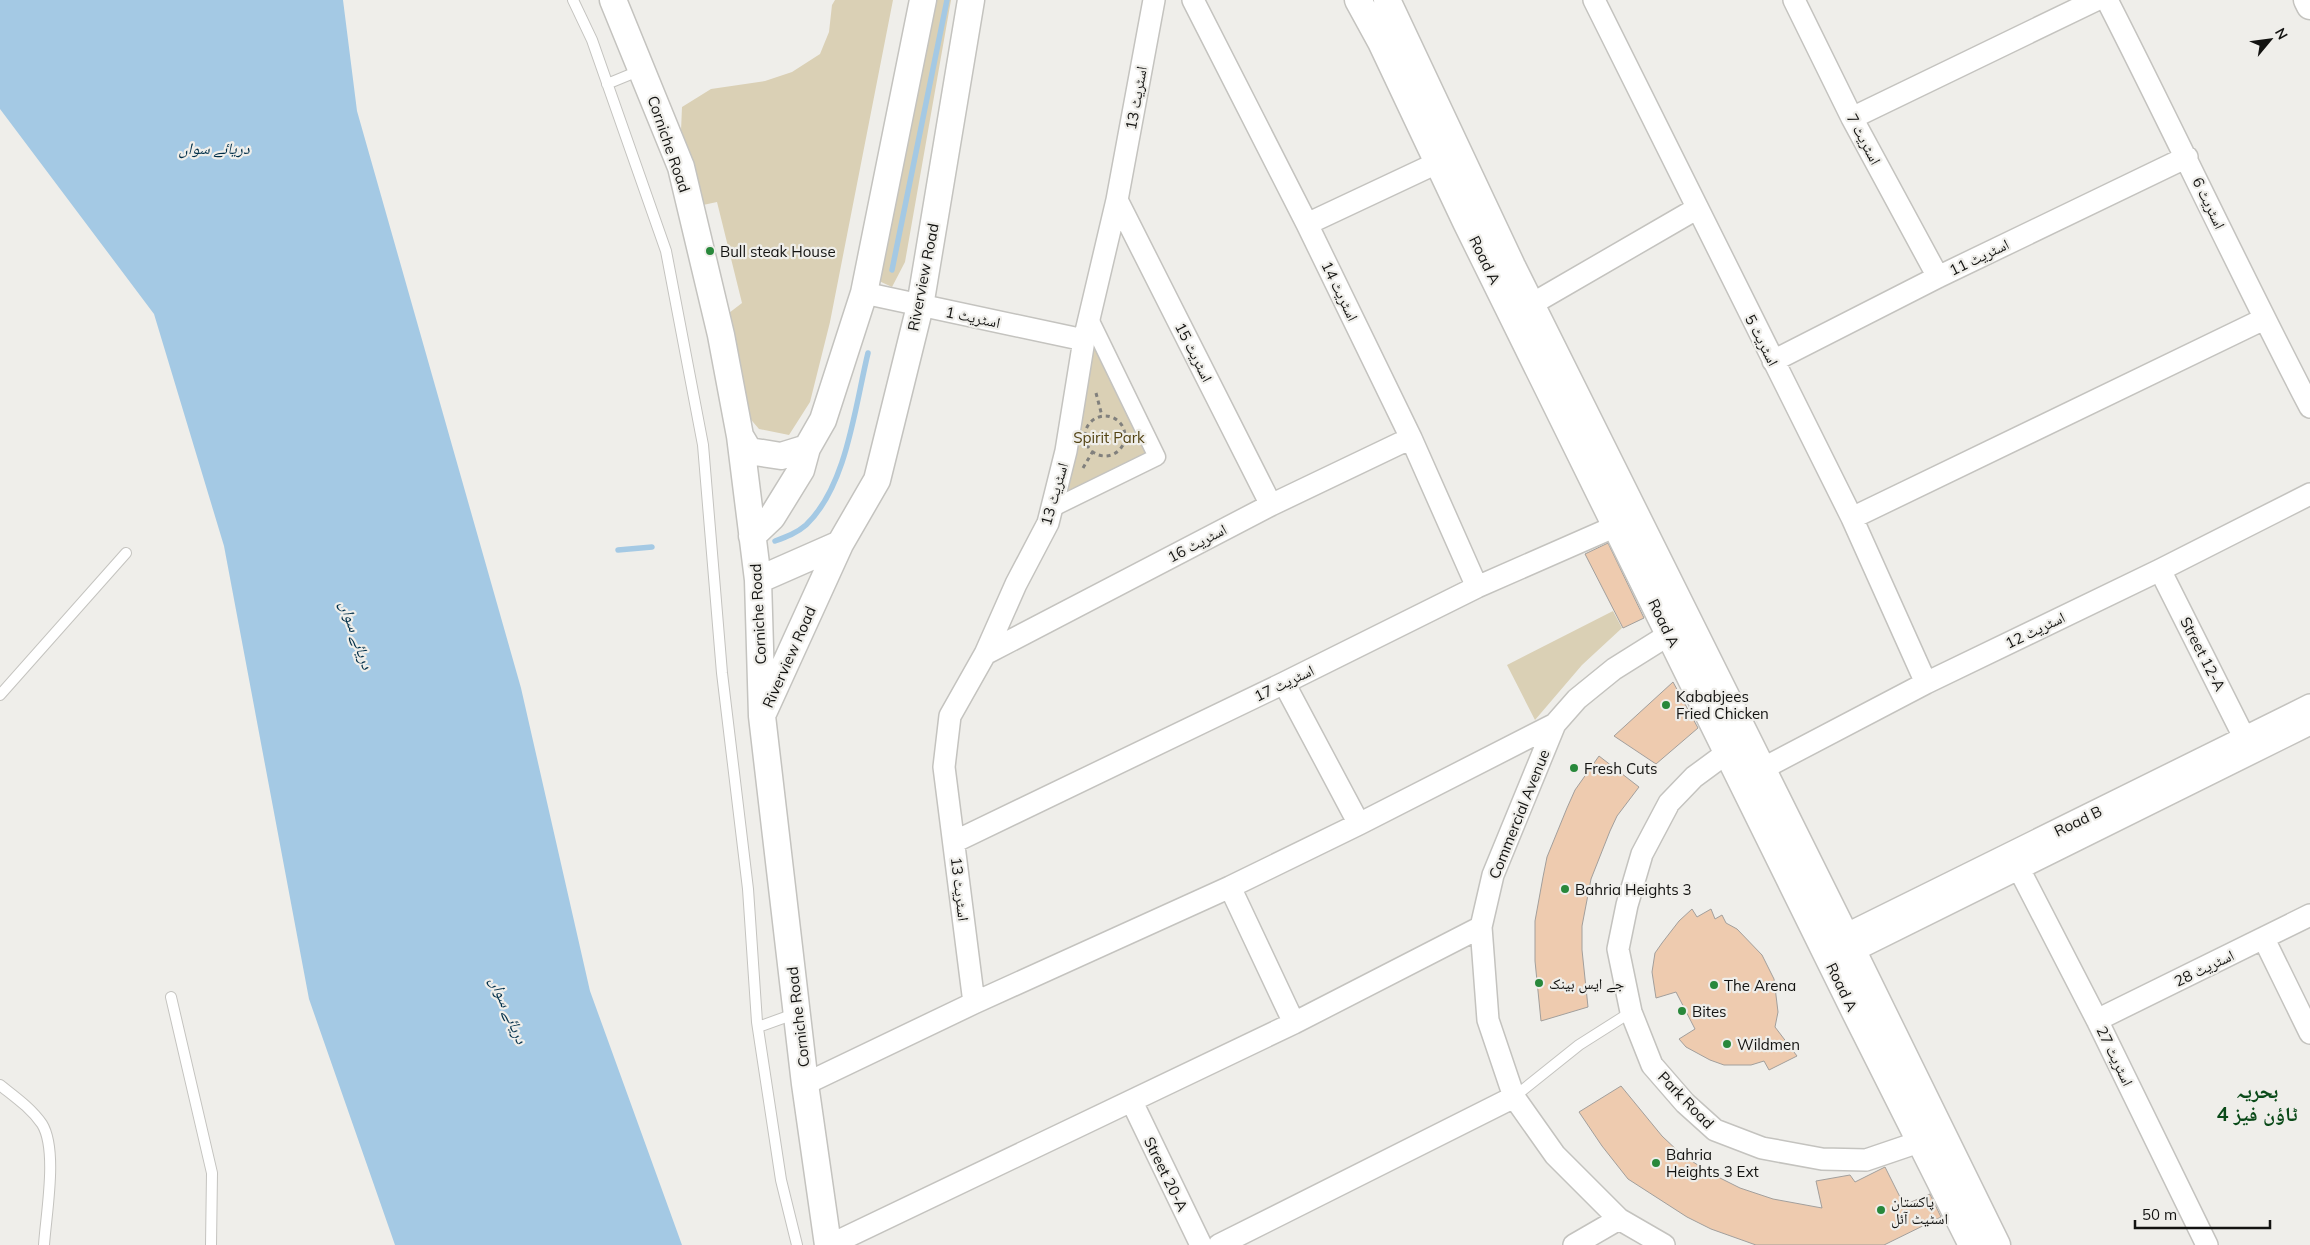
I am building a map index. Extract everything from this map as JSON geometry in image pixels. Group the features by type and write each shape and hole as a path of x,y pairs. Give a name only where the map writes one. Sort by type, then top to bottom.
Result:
{"street":[{"name":"Corniche Road","path":"613,0 681,167 722,335 740,436 758,580 762,716 806,1084 829,1245"},
{"path":"752,536 772,517 801,470 806,448 823,420 864,293 923,0"},
{"name":"Riverview Road","path":"762,716 840,544 877,480 920,306 971,0"},
{"name":"اسٹریٹ 13","path":"974,1002 944,767 950,716 985,654 1016,584 1048,523 1066,451 1084,340 1117,200 1154,0"},
{"name":"اسٹریٹ 14","path":"1194,0 1307,224 1411,438 1477,587"},
{"name":"Road A","path":"1358,0 1616,526 1680,628 1762,769 1997,1245"},
{"name":"Road A","path":"1387,0 1508,258 1532,304 1680,628 1728,752 1919,1142 1972,1245"},
{"name":"اسٹریٹ 5","path":"1594,0 1696,209 1852,518 1926,683"},
{"name":"اسٹریٹ 7","path":"1794,0 1852,118 1938,277"},
{"path":"1852,118 2096,0"},
{"name":"اسٹریٹ 6","path":"2107,0 2187,158 2264,319 2310,407"},
{"path":"2307,0 2310,6"},
{"name":"اسٹریٹ 11","path":"1773,361 1938,277 2187,158"},
{"path":"1307,224 1439,162"},
{"name":"اسٹریٹ 15","path":"1117,200 1271,505"},
{"path":"1532,304 1696,209"},
{"name":"اسٹریٹ 1","path":"864,293 1084,340"},
{"path":"1051,509 1157,457 1089,317"},
{"path":"1852,518 2264,319"},
{"path":"740,436 750,450 781,456 806,448"},
{"name":"اسٹریٹ 16","path":"985,654 1271,505 1411,438"},
{"name":"اسٹریٹ 12","path":"1762,769 1926,683 2160,570 2310,494"},
{"name":"اسٹریٹ 17","path":"954,842 1284,683 1477,587 1616,526"},
{"path":"758,580 840,544"},
{"name":"Street 12-A","path":"2160,570 2246,738"},
{"name":"Commercial Avenue","path":"1664,1245 1619,1219 1555,1155 1514,1097 1488,1020 1481,927 1493,875 1555,724 1577,699 1614,668 1680,628"},
{"path":"1284,683 1360,824"},
{"name":"Road B","path":"1849,943 2310,705"},
{"path":"806,1084 974,1002 1230,887 1360,824 1555,724"},
{"name":"Road B","path":"1849,943 2019,869 2310,724"},
{"name":"Park Road","path":"1728,752 1694,777 1669,803 1642,854 1627,905 1618,949 1630,1012 1652,1065 1685,1103 1715,1130 1762,1148 1822,1159 1866,1160 1919,1142"},
{"name":"اسٹریٹ 27","path":"2019,869 2097,1020 2207,1245"},
{"path":"1230,887 1294,1023"},
{"name":"اسٹریٹ 28","path":"2097,1020 2310,915"},
{"path":"829,1245 1294,1023 1481,927"},
{"path":"2264,939 2310,1033"},
{"path":"1219,1245 1514,1097"},
{"name":"Street 20-A","path":"1132,1102 1201,1245"},
{"path":"1574,1245 1619,1219"}],"lane":[{"path":"573,0 592,40 666,251 702,445 722,673 748,889 758,1027 781,1180 797,1245"},
{"path":"607,84 642,70"},
{"path":"0,696 126,553"},
{"path":"171,997 212,1173 211,1245"},
{"path":"758,1027 797,1012"},
{"path":"1514,1097 1579,1045 1630,1012"},
{"path":"0,1085 31,1110 43,1125 49,1140 51,1159 44,1245"}],"path":[{"path":"1108,416 1120,422 1125,434 1125,441 1118,452 1105,456 1099,455 1089,446 1086,434 1091,422 1096,418 1108,416"}],"green space":[{"path":"835,0 893,0 830,322 810,402 789,435 759,429 741,408 729,313 742,303 717,202 703,205 692,157 681,131 682,107 711,89 765,81 792,72 820,54 829,32 832,5"},
{"path":"926,0 951,0 905,262 892,287 879,281"},
{"name":"Spirit Park","path":"1092,322 1156,452 1063,500"},
{"path":"1613,611 1622,628 1582,665 1535,720 1507,665"}],"water":[{"name":"دریائے سواں","path":"0,0 343,0 357,111 521,688 590,991 682,1245 395,1245 309,999 224,546 154,314 0,109"}],"building":[{"path":"1608,543 1644,618 1623,628 1585,554"},
{"name":"Kababjees Fried Chicken","path":"1673,682 1698,728 1656,764 1614,736"},
{"name":"Bahria Heights 3","path":"1599,756 1639,787 1617,816 1591,879 1582,926 1582,950 1588,1007 1541,1021 1535,961 1535,921 1547,857 1575,790"},
{"name":"The Arena","path":"1692,909 1697,917 1711,909 1715,919 1722,915 1726,923 1737,929 1762,955 1774,979 1778,1012 1775,1027 1797,1056 1769,1070 1764,1061 1751,1065 1724,1065 1686,1047 1679,1039 1695,1029 1676,992 1656,998 1652,972 1655,953 1679,921"},
{"name":"Bahria Heights 3 Ext","path":"1621,1086 1662,1136 1681,1154 1710,1173 1740,1188 1773,1199 1822,1208 1816,1181 1850,1175 1855,1182 1885,1167 1904,1205 1930,1194 1941,1217 1884,1245 1756,1245 1711,1229 1687,1217 1628,1179 1602,1146 1579,1112"}],"waterway":[{"path":"892,270 947,0"},
{"path":"775,541 795,533 806,525 820,509 831,489 848,444 868,353"},
{"path":"618,550 652,547"}],"place":[{"name":"Bull steak House","path":"710,251"},
{"name":"Kababjees Fried Chicken","path":"1666,705"},
{"name":"Fresh Cuts","path":"1574,768"},
{"name":"Bahria Heights 3","path":"1565,889"},
{"name":"جے ایس بینک","path":"1539,983"},
{"name":"The Arena","path":"1714,985"},
{"name":"Bites","path":"1682,1011"},
{"name":"Wildmen","path":"1727,1044"},
{"name":"Bahria Heights 3 Ext","path":"1656,1163"},
{"name":"پاکستان اسٹیٹ آئل","path":"1881,1210"}],"district":[{"name":"بحریہ ٹاؤن فیز 4","path":"2257,1102"}]}
